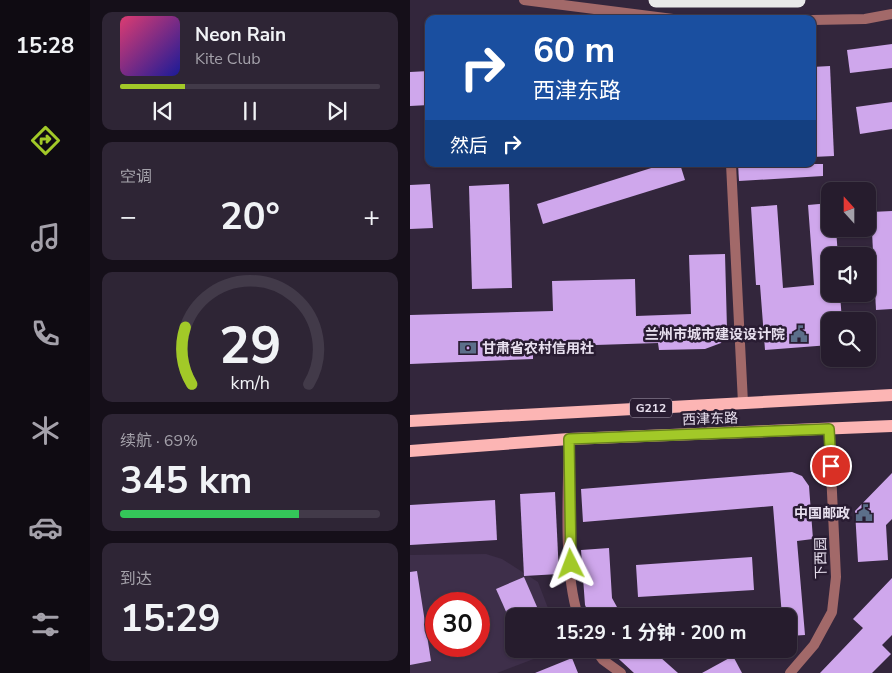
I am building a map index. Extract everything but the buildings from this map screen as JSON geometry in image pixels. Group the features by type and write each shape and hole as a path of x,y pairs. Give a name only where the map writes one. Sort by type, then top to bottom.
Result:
{"highway":[{"path":"656,0 798,0"}],"main road":[{"name":"西津东路","path":"410,421 892,395"},
{"name":"西津东路","path":"410,451 569,439 892,426"}],"street":[{"path":"524,0 642,15"},
{"path":"816,20 865,19 892,14"},
{"path":"731,167 744,403"},
{"name":"下西园","path":"790,673 814,645 832,612 836,577 829,429"},
{"path":"569,439 568,514 572,598 575,608"},
{"path":"602,658 621,673"}],"shaded area":[{"path":"486,554 502,559 538,582 548,608 505,608 505,658 536,658 497,673 410,673 410,555"}],"place":[{"name":"兰州市城市建设设计院","path":"799,334"},
{"name":"甘肃省农村信用社","path":"468,348"},
{"name":"中国邮政","path":"864,513"}],"route":[{"path":"571,564 568,514 569,439 829,429 831,466"}]}
